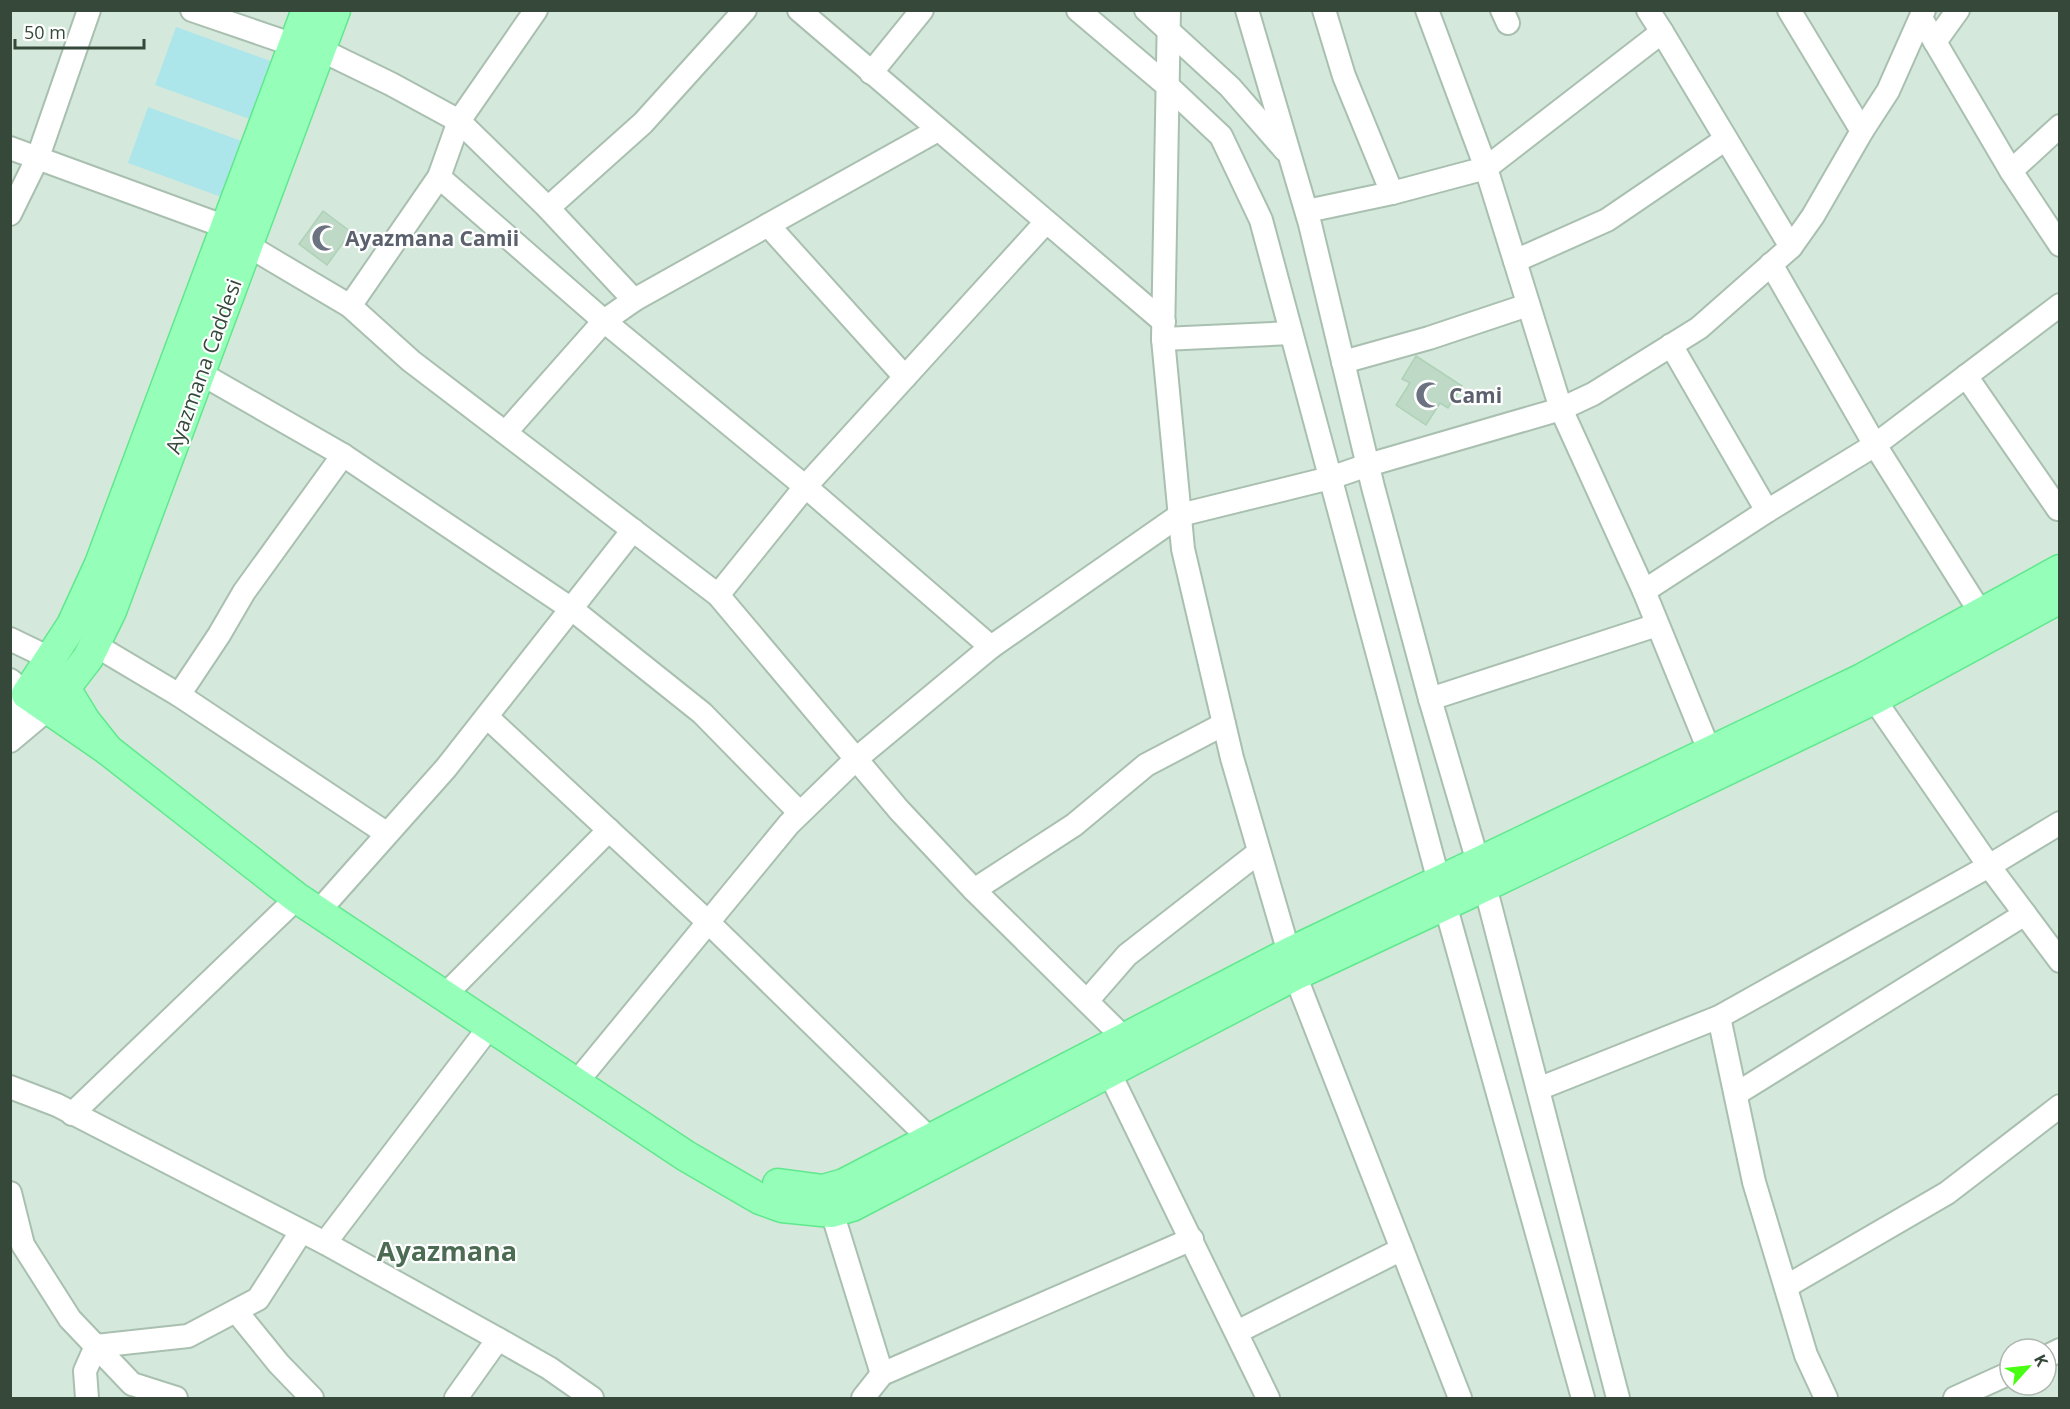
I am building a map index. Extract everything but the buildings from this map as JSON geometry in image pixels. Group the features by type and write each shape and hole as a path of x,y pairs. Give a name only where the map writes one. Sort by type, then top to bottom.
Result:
{"main road":[{"name":"Ayazmana Caddesi","path":"307,10 308,47"},
{"name":"Ayazmana Caddesi","path":"38,693 49,662 86,599 222,275 308,47 335,10"},
{"name":"Ayazmana Caddesi","path":"38,693 95,645 111,611 200,373 222,275"},
{"path":"38,693 308,905 687,1156 760,1199 782,1207 832,1212 852,1206 1292,964 1442,892 1874,699 1988,625 2060,570"},
{"path":"1481,875 1708,750 1862,679 1988,625 2060,598"},
{"path":"687,1156 787,1187 823,1190 844,1184 930,1138 1122,1056"}],"street":[{"path":"10,214 38,157 89,10"},
{"path":"192,10 308,47 391,84 459,121 548,208 634,300"},
{"path":"350,306 439,177 459,121 536,10"},
{"path":"548,208 643,123 745,10"},
{"path":"799,10 1046,222 1164,331 1291,333"},
{"path":"871,73 922,10"},
{"path":"1078,10 1170,88 1221,136 1261,220 1442,892 1583,1398"},
{"path":"1146,10 1169,20 1290,156"},
{"path":"1247,10 1306,211 1368,465 1430,699 1481,875 1618,1398"},
{"path":"1324,10 1344,76 1392,193"},
{"path":"1427,10 1486,168 1561,409 1644,591 1708,750"},
{"path":"1648,10 1791,246"},
{"path":"1789,10 1862,131"},
{"path":"1935,42 1958,10"},
{"path":"576,1083 800,813 856,759 991,647 1180,515 1330,478 1561,409 1593,394 1699,328 1791,246 1813,216 1888,91 1923,14"},
{"path":"1923,14 1935,42 2011,171 2060,245"},
{"path":"1169,20 1170,88 1164,331 1183,549 1224,724 1292,964 1460,1398"},
{"path":"1306,211 1392,193 1486,168 1662,32"},
{"path":"2011,171 2060,126"},
{"path":"506,432 604,321 634,300 938,130"},
{"path":"1515,261 1607,220 1726,139"},
{"path":"10,148 237,236 350,306 411,361 718,595 899,810 974,890 1087,1001 1122,1056 1192,1239 1267,1398"},
{"path":"439,177 604,321 805,487 991,647"},
{"path":"718,595 805,487 1046,222"},
{"path":"768,225 905,376"},
{"path":"1771,264 1875,445 1988,625"},
{"path":"1343,362 1429,338 1528,304"},
{"path":"1644,591 1767,511 1875,445 2060,305"},
{"path":"1671,345 1767,511"},
{"path":"200,373 343,455 573,610 702,713 800,813"},
{"path":"1966,376 2058,509"},
{"path":"180,695 244,592 343,455"},
{"path":"72,1114 386,833 446,768 573,610 633,530"},
{"path":"1430,699 1657,625"},
{"path":"10,639 33,649 49,662"},
{"path":"95,645 180,695 386,833"},
{"path":"10,721 38,693"},
{"path":"10,741 38,693"},
{"path":"1874,699 1989,866 2060,961"},
{"path":"487,717 708,922 930,1138"},
{"path":"974,890 1074,825 1146,765 1224,724"},
{"path":"1538,1089 1719,1017 1989,866 2060,823"},
{"path":"444,996 609,830"},
{"path":"1087,1001 1127,955 1259,852"},
{"path":"1736,1094 2025,914"},
{"path":"1719,1017 1754,1182 1806,1355 1826,1398"},
{"path":"325,1243 490,1026"},
{"path":"10,1087 57,1105 325,1243 549,1368 592,1398"},
{"path":"1787,1286 1947,1193 2060,1106"},
{"path":"10,1193 23,1245 70,1319 132,1384 176,1398"},
{"path":"832,1212 882,1374"},
{"path":"96,1346 188,1336 258,1299 301,1232"},
{"path":"863,1398 882,1374 1192,1239"},
{"path":"1237,1332 1402,1249"},
{"path":"236,1311 279,1364 312,1398"},
{"path":"456,1398 498,1339"},
{"path":"87,1398 85,1371 96,1346"},
{"path":"1955,1398 1998,1378"}],"shaded area":[{"path":"10,11 2059,11 2059,1398 11,1398"},
{"path":"176,27 276,63 255,121 155,85"},
{"path":"148,107 247,143 227,199 128,163"}],"place":[{"name":"Ayazmana Camii","path":"325,238"},
{"name":"Cami","path":"1429,395"}],"district":[{"name":"Ayazmana","path":"447,1250"}]}
